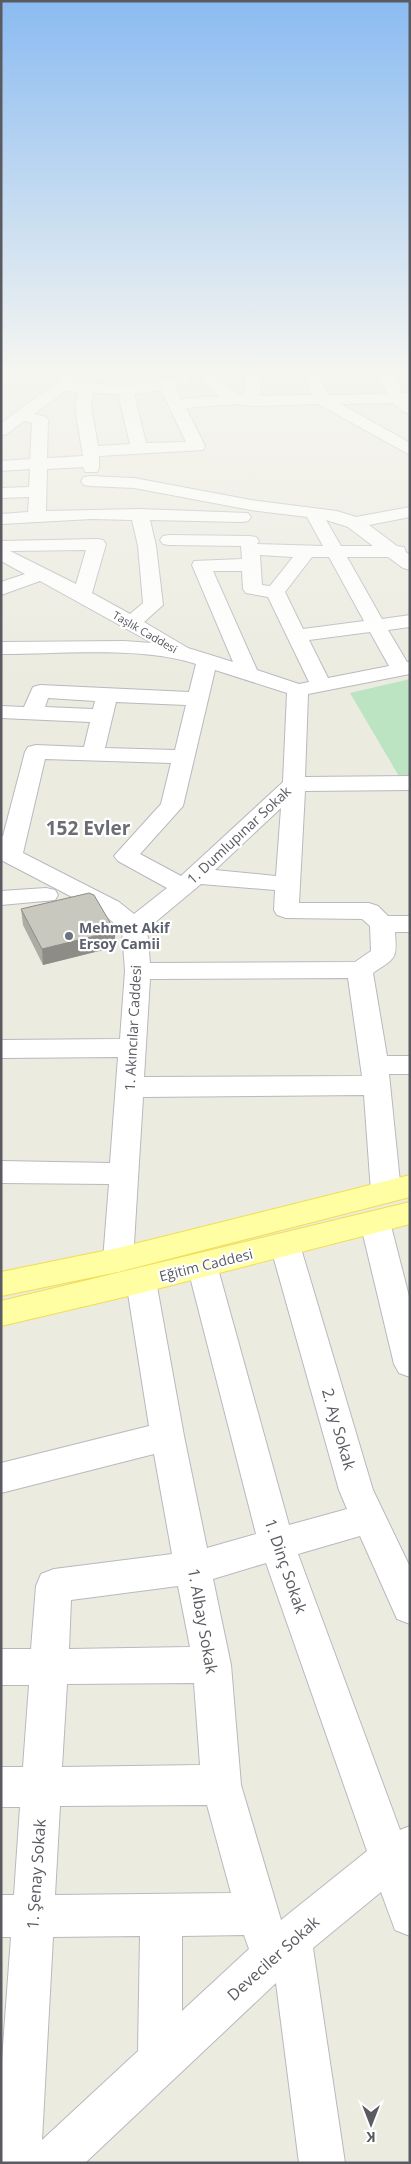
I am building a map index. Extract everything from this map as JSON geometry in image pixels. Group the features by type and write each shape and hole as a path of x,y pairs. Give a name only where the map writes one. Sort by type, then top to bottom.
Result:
{"main road":[{"name":"Eğitim Caddesi","path":"1,1314 301,1215 398,1188"},
{"name":"Eğitim Caddesi","path":"1,1284 202,1266 410,1213"}],"street":[{"path":"37,516 38,475"},
{"path":"90,475 92,514"},
{"path":"90,480 134,483 251,511"},
{"path":"1,493 37,492"},
{"path":"251,511 250,552 253,589 275,592"},
{"path":"1,519 92,514 251,511 313,513 337,516 354,523 401,551 410,564"},
{"path":"354,523 410,512"},
{"path":"298,690 406,669 376,626 313,513"},
{"path":"131,624 153,605 147,546 139,514"},
{"path":"169,540 250,552 401,551"},
{"path":"1,546 97,544 76,567 36,571 1,589"},
{"path":"249,675 201,565 250,552"},
{"path":"275,592 307,552"},
{"name":"Taşlık Caddesi","path":"1,554 36,571 182,652 298,690"},
{"path":"76,567 82,596"},
{"path":"275,592 322,686"},
{"path":"297,636 410,621"},
{"path":"1,648 124,646 182,652"},
{"path":"207,661 172,806 126,856 190,882 287,884"},
{"name":"1. Dumlupınar Sokak","path":"134,927 190,882 294,784 298,690"},
{"path":"32,713 40,691 198,699"},
{"path":"93,754 107,695"},
{"path":"1,712 102,716"},
{"path":"134,927 110,907 6,849 36,752 184,757"},
{"path":"138,971 360,970 384,954 382,924 369,911 286,910 294,784 410,783"},
{"path":"1,898 46,895"},
{"path":"382,924 410,924"},
{"name":"1. Akıncılar Caddesi","path":"130,1271 124,1174 138,971 134,927"},
{"path":"360,970 376,1075 398,1188"},
{"path":"1,1049 132,1048"},
{"path":"130,1088 376,1075 410,1065"},
{"path":"1,1172 124,1174"},
{"path":"375,1222 410,1364"},
{"name":"2. Ay Sokak","path":"285,1245 356,1490 410,1607"},
{"name":"1. Dinç Sokak","path":"202,1266 277,1545 400,1853 410,1915"},
{"name":"1. Albay Sokak","path":"130,1271 167,1436 212,1665 221,1785 274,1936 322,2163"},
{"path":"1,1478 167,1436"},
{"path":"194,1568 369,1518"},
{"name":"1. Şenay Sokak","path":"18,2163 17,1916 41,1786 54,1586 194,1568"},
{"path":"1,1667 212,1665"},
{"path":"1,1787 221,1785"},
{"name":"Deveciler Sokak","path":"51,2163 160,2061 274,1936 400,1853"},
{"path":"17,1916 161,1915 274,1936"},
{"path":"160,2061 161,1915"}],"green space":[{"path":"410,679 410,778 400,778 350,693"}],"building":[{"path":"89,893 94,895 115,931 42,949 21,909"}],"place":[{"name":"Mehmet Akif Ersoy Camii","path":"69,936"}],"district":[{"name":"152 Evler","path":"88,828"}]}
